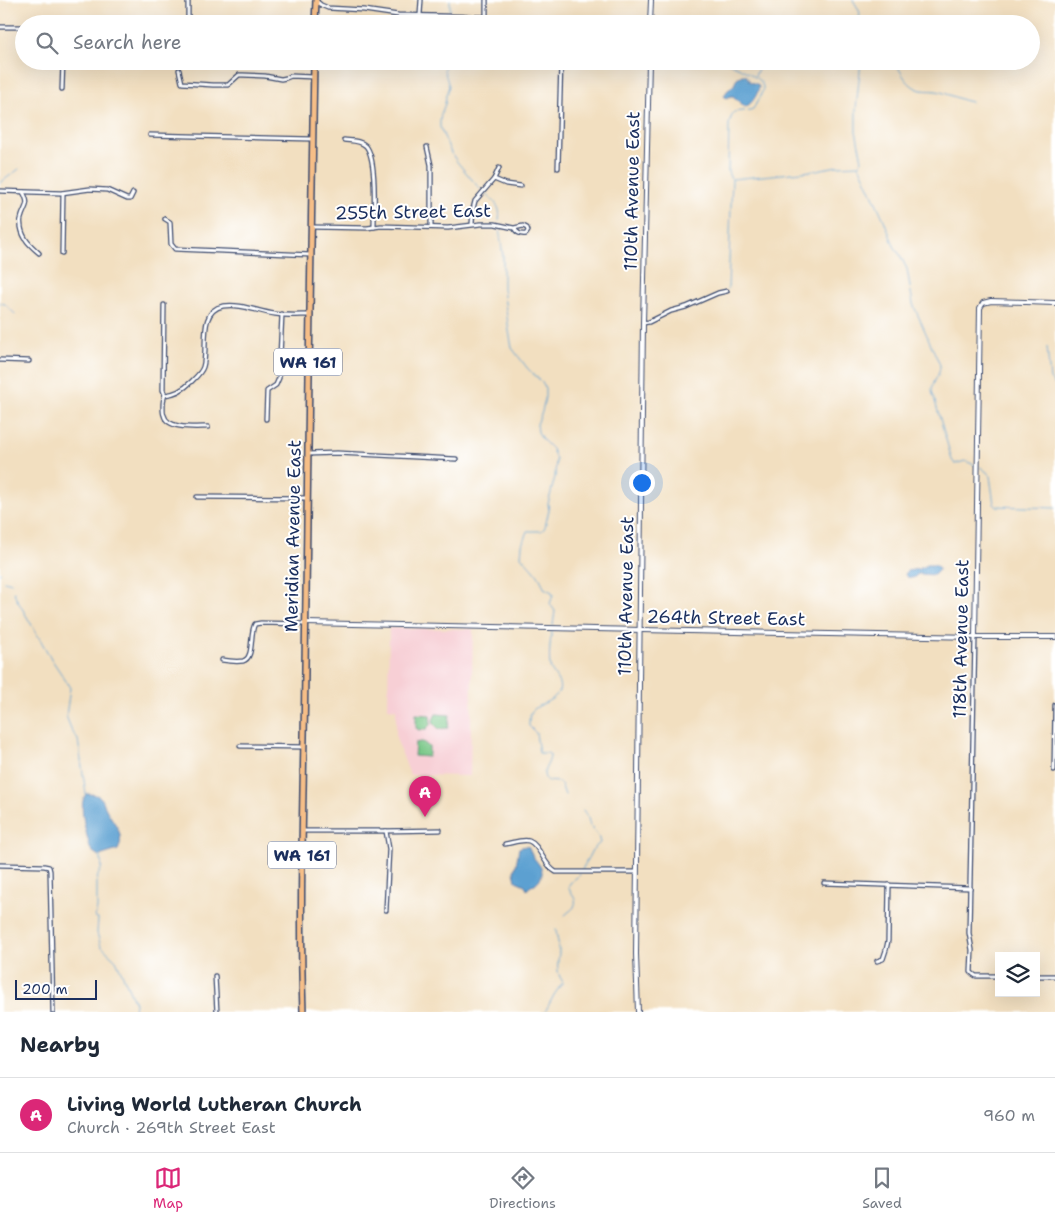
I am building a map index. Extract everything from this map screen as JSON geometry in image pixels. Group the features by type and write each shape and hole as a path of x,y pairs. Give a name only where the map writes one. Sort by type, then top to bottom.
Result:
{"main road":[{"path":"315,15 316,0"},
{"name":"Meridian Avenue East","path":"303,1012 301,942 302,831 314,70"}],"street":[{"path":"188,0 188,15"},
{"path":"316,0 321,5 332,8 398,15 420,15 421,0"},
{"path":"485,15 486,0"},
{"path":"650,15 651,0"},
{"path":"0,27 15,27"},
{"path":"62,89 63,70"},
{"path":"179,70 181,82 190,84 228,85 243,75 281,78 291,76 314,77"},
{"path":"558,168 562,70"},
{"name":"110th Avenue East","path":"638,1012 636,872 643,323 649,70"},
{"path":"150,135 313,139"},
{"path":"344,140 362,143 371,156 374,227"},
{"path":"427,147 430,165 431,227"},
{"path":"472,224 472,209 475,201 494,179 500,168"},
{"path":"494,179 506,184 521,186"},
{"path":"0,191 64,193 90,189 107,190 126,199 131,198 133,193"},
{"path":"22,191 26,198 26,204 20,220 22,231 25,240 39,253"},
{"path":"62,253 64,193"},
{"path":"164,219 171,224 171,244 173,247 181,250 311,255"},
{"name":"255th Street East","path":"312,227 454,228 472,224 495,224 514,228"},
{"path":"643,323 727,291"},
{"name":"118th Avenue East","path":"995,976 976,976 972,974 972,950 969,933 980,312 982,305 991,301 1055,303"},
{"path":"164,305 163,390 165,395 163,404 165,417 171,424 179,426 208,427"},
{"path":"165,395 182,390 202,370 205,360 207,321 213,311 222,306 249,308 275,314 310,315"},
{"path":"266,419 267,391 276,385 278,380 282,314"},
{"path":"0,360 29,361"},
{"path":"308,454 337,453 456,459"},
{"path":"197,497 307,498"},
{"path":"222,660 242,661 247,658 250,653 252,630 255,624 306,624"},
{"name":"264th Street East","path":"306,624 1055,637"},
{"path":"1054,770 1055,705"},
{"path":"240,746 304,747"},
{"path":"302,831 440,830"},
{"path":"386,831 389,849 386,910"},
{"path":"505,844 530,841 550,868 556,872 636,872"},
{"path":"0,865 49,867 53,1012"},
{"path":"824,883 970,888"},
{"path":"877,960 883,958 887,947 889,885"},
{"path":"215,976 217,1012"},
{"path":"1040,976 1055,976"}],"shaded area":[{"path":"389,628 473,629 470,776 410,775 396,738 396,709 388,708"}],"green space":[{"path":"416,714 430,715 431,724 426,729 419,730 416,728"},
{"path":"436,714 450,715 448,728 439,729 434,724 433,720"},
{"path":"423,742 429,747 428,757 414,756 415,743"}],"water":[{"path":"746,75 750,82 757,84 759,87 754,99 745,107 733,96 726,98 724,96 734,85 737,78"},
{"path":"927,565 934,565 939,570 934,575 918,574 913,578 905,575 907,571 919,569"},
{"path":"86,794 96,795 102,799 105,808 120,833 118,850 99,856 90,848 82,805"},
{"path":"529,847 542,870 539,879 527,890 525,885 516,881 514,871 519,848"}],"waterway":[{"path":"450,0 450,11"},
{"path":"853,0 860,15"},
{"path":"444,70 449,86 441,114 440,127 451,153 480,189"},
{"path":"731,178 728,171 729,124 732,115 734,112 753,109 763,89 758,79 743,70"},
{"path":"755,76 757,70"},
{"path":"860,70 856,109 856,131 862,160 859,165 894,246 907,269 913,304 940,365 932,391 952,460 955,464 965,461 975,465"},
{"path":"900,70 905,79 916,88 941,92 971,102"},
{"path":"728,289 732,179 859,165"},
{"path":"0,183 19,169"},
{"path":"485,193 498,208 499,220"},
{"path":"499,228 503,256 503,289 512,348 545,388 542,412 537,424 538,432 552,449 556,460 555,477 548,504 549,510 545,527 540,531 527,531 522,545 521,556 537,575 544,588 552,592 550,604 555,611 553,625"},
{"path":"0,303 5,304 15,314"},
{"path":"1047,347 1050,379 1055,385"},
{"path":"980,467 990,476 994,504 996,506 1055,508"},
{"path":"4,581 12,583"},
{"path":"14,592 70,688 66,716 78,740 86,794"},
{"path":"552,631 550,666 559,682 560,688 553,698 532,711 529,726 536,733 539,753 548,753 550,755 544,771 547,781 559,782 565,795"},
{"path":"582,870 592,850 600,843 598,835 590,826 583,810"},
{"path":"100,856 102,867 97,879 95,918 98,919 97,933 101,946 116,960 135,1003 134,1012"},
{"path":"565,915 573,908 575,903 569,885 580,874"},
{"path":"545,1012 563,982 558,970 559,950 556,929"}],"place":[{"name":"Living World Lutheran Church","path":"425,817"}]}
